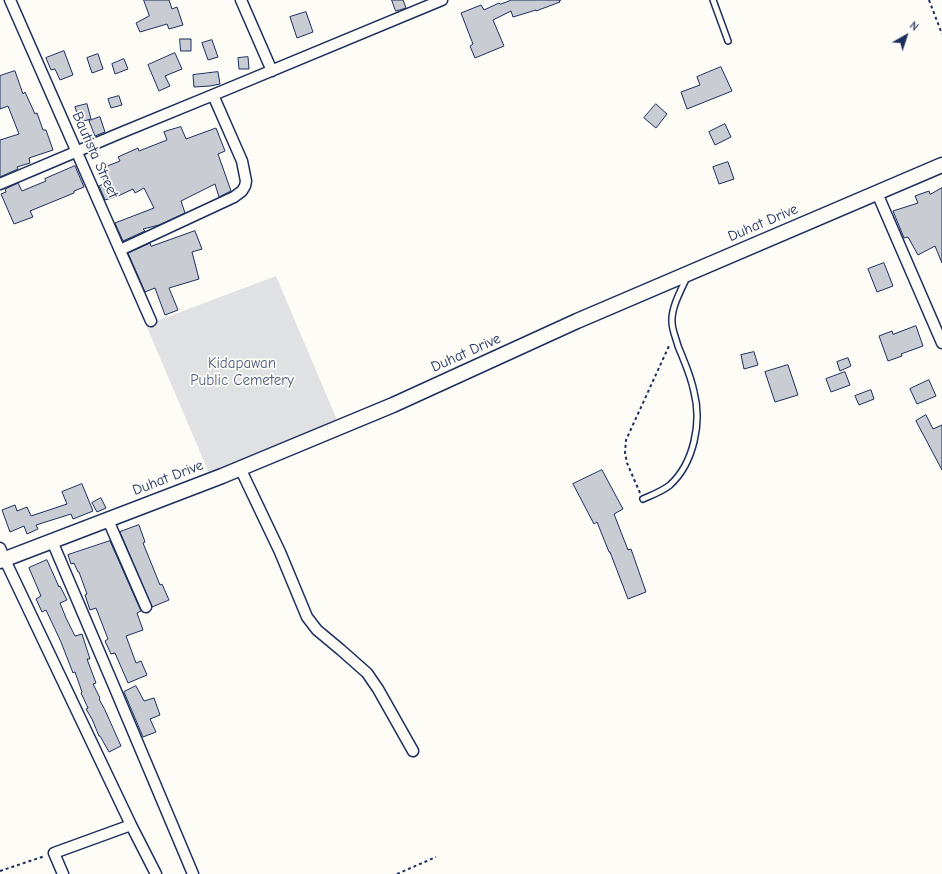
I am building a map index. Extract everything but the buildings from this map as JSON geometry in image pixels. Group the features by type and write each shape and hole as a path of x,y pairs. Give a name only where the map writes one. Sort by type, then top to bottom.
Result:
{"street":[{"name":"Bautista Street","path":"10,0 151,321"},
{"path":"241,0 272,71"},
{"path":"0,184 442,0"},
{"path":"120,250 234,197 242,191 246,181 242,161 214,95"},
{"name":"Duhat Drive","path":"2,556 52,541 108,520 393,405 578,321 942,165"},
{"path":"877,193 942,343"},
{"path":"240,468 280,552 306,617 317,630 367,673 378,689 413,751"},
{"path":"108,520 146,607"},
{"path":"52,541 193,874"},
{"path":"2,556 156,874"},
{"path":"63,874 54,853 131,825"}],"lane":[{"path":"714,0 728,41"},
{"path":"643,499 669,485 679,475 688,460 694,444 698,417 694,392 674,334 672,322 675,303 688,274"}],"path":[{"path":"929,0 942,34"},
{"path":"643,499 627,463 625,453 626,440 674,334"},
{"path":"0,871 54,853"},
{"path":"397,874 436,858"}],"green space":[{"name":"Kidapawan Public Cemetery","path":"276,276 337,420 209,473 146,325"}]}
